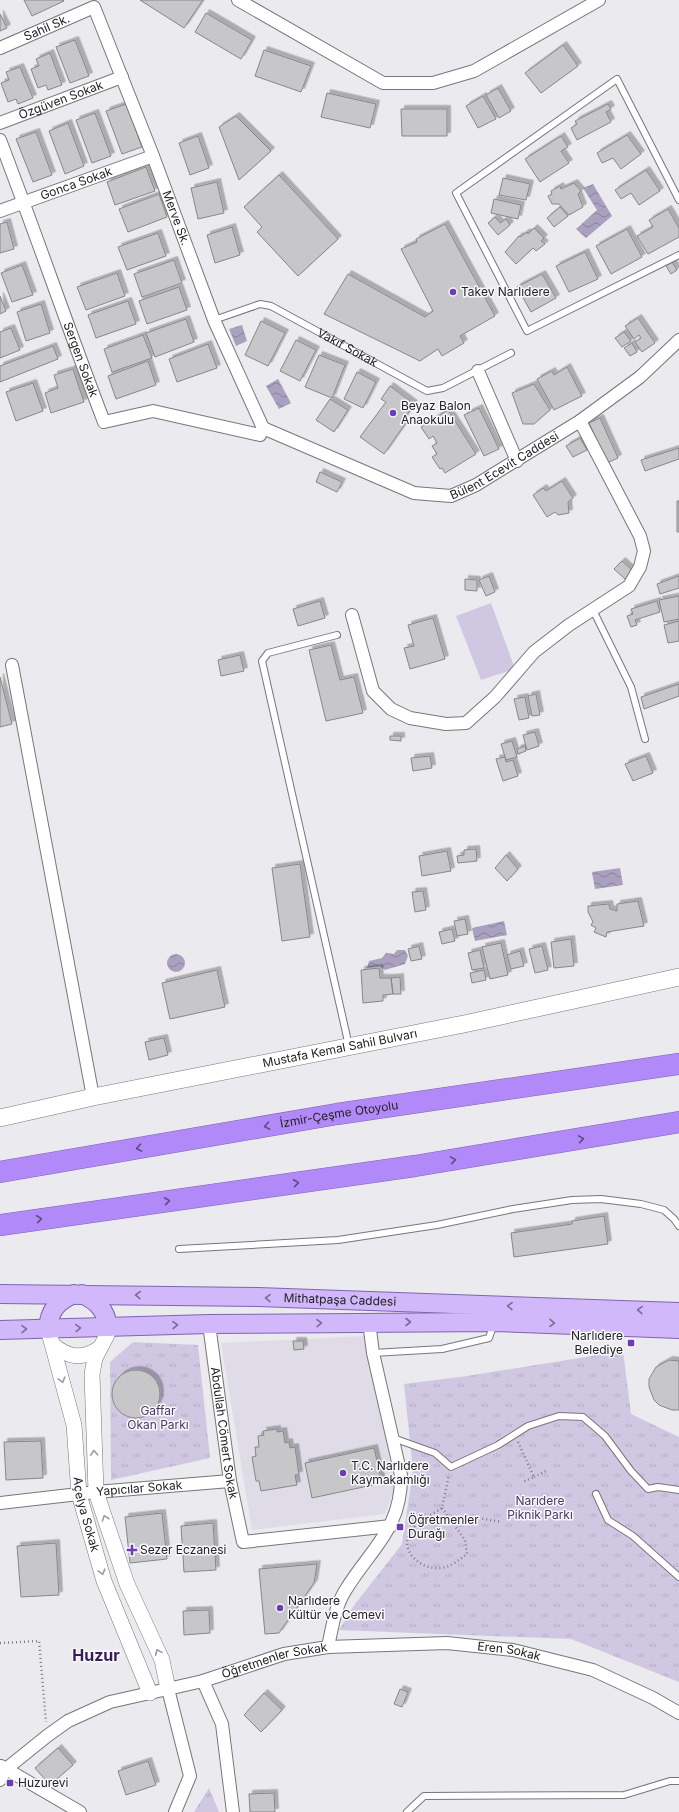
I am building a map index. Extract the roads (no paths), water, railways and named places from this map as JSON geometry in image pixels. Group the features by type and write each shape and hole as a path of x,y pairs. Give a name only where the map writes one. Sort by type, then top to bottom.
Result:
{"highway":[{"path":"337,1114 679,1051"},
{"name":"İzmir-Çeşme Otoyolu","path":"0,1172 337,1114 679,1064"},
{"path":"0,1225 407,1167 678,1123"}],"main road":[{"name":"Mustafa Kemal Sahil Bulvarı","path":"0,1118 93,1097 464,1024 679,977"},
{"name":"Mithatpaşa Caddesi","path":"0,1294 258,1297 679,1312"},
{"path":"50,1337 48,1319 52,1310 65,1298 78,1294 92,1298 104,1310 108,1327"},
{"name":"Mithatpaşa Caddesi","path":"0,1330 50,1337 108,1327 209,1324 494,1322 679,1328"}],"street":[{"path":"238,0 383,83 433,83 474,71 599,0"},
{"name":"Sahil Sk.","path":"0,48 94,7"},
{"name":"Merve Sk.","path":"94,7 153,156 214,320 263,428"},
{"name":"Özgüven Sokak","path":"0,123 122,77"},
{"name":"Sergen Sokak","path":"0,140 41,246 51,283 104,422 154,411 260,435 263,428"},
{"name":"Gonca Sokak","path":"0,211 153,156"},
{"name":"Bülent Ecevit Caddesi","path":"263,428 414,493 451,496 476,485 518,461 580,422 640,377 679,340"},
{"path":"478,371 518,461"},
{"path":"352,615 373,691 392,709 410,718 446,724 466,723 496,697 534,652 568,625 629,586 640,566 644,551 640,536 580,422"},
{"path":"12,665 93,1097"},
{"name":"Öğretmenler Sokak","path":"202,1681 284,1654 328,1647 339,1604 345,1592 391,1526 398,1510 401,1491 401,1475 373,1353 369,1322"},
{"name":"Abdullah Cömert Sokak","path":"209,1324 230,1481 243,1542 391,1526"},
{"name":"Açelya Sokak","path":"108,1327 107,1335 98,1349 92,1374 96,1492 127,1584 162,1660 168,1689"},
{"path":"50,1337 62,1353 71,1356 90,1354 98,1349"},
{"name":"Açelya Sokak","path":"50,1337 74,1425 79,1494 104,1581 150,1693"},
{"name":"Yapıcılar Sokak","path":"0,1504 96,1492 230,1481"},
{"name":"Eren Sokak","path":"328,1647 447,1643 513,1650 593,1670 653,1698 679,1713"},
{"path":"80,1812 2,1772 68,1721 110,1702 202,1681 222,1724 233,1812"},
{"path":"168,1689 190,1776 175,1812"}],"lane":[{"path":"679,200 617,79 456,193 527,331 679,255"},
{"name":"Vakıf Sokak","path":"214,320 260,304 271,306 427,392 443,388 511,353"},
{"path":"593,610 631,687 645,739"},
{"path":"337,635 268,653 262,661 350,1046"},
{"path":"179,1249 338,1240 436,1225 513,1209 572,1200 601,1199 641,1204 664,1210 679,1226"},
{"path":"373,1353 442,1349 489,1338 494,1322"},
{"path":"393,1438 435,1453 451,1467 498,1445 528,1426 559,1416 583,1417 605,1436 631,1471 648,1489 658,1487 679,1490"},
{"path":"596,1494 608,1520 633,1536 679,1577"},
{"path":"407,1812 424,1796 624,1794 670,1781 679,1781"}],"water":[{"path":"593,184 612,216 586,238 576,229 597,210 583,188"},
{"path":"242,325 247,341 236,346 229,329"},
{"path":"278,379 291,403 279,409 266,386"},
{"path":"620,868 623,885 595,889 592,872"},
{"path":"504,921 507,935 475,941 472,928"},
{"path":"397,950 405,950 408,956 405,964 385,970 380,966 367,968 369,961 382,958 386,953 394,954"},
{"path":"176,954 182,957 185,963 182,969 176,972 170,969 167,963 170,957"}],"place":[{"name":"Takev Narlıdere","path":"453,292"},
{"name":"Beyaz Balon Anaokulu","path":"393,413"},
{"name":"Narlıdere Belediye","path":"631,1343"},
{"name":"T.C. Narlıdere Kaymakamlığı","path":"343,1473"},
{"name":"Öğretmenler Durağı","path":"400,1527"},
{"name":"Sezer Eczanesi","path":"132,1550"},
{"name":"Narlıdere Kültür ve Cemevi","path":"280,1608"},
{"name":"Huzurevi","path":"10,1783"}],"district":[{"name":"Huzur","path":"96,1655"}],"park label":[{"name":"Gaffar Okan Parkı","path":"158,1418"},
{"name":"Narıdere Piknik Parkı","path":"540,1508"}]}
